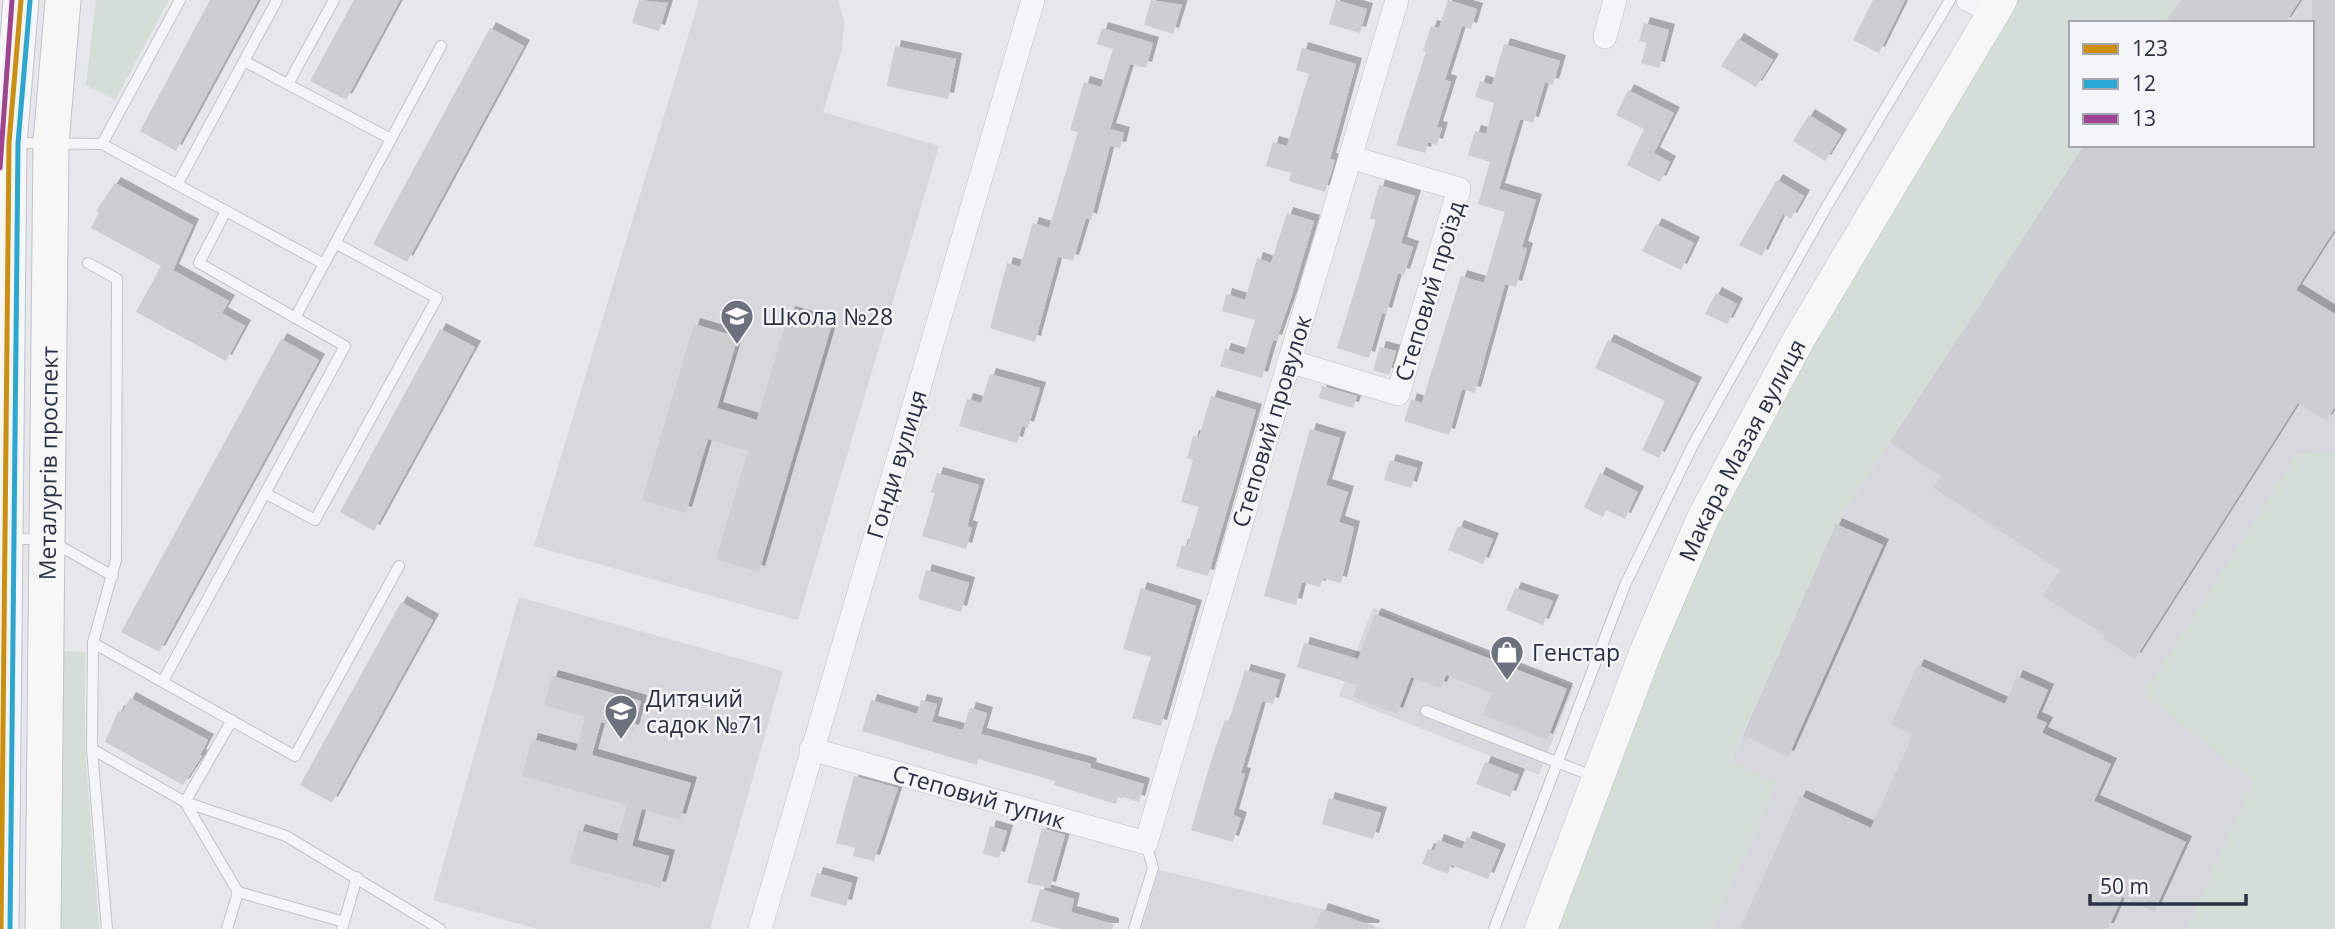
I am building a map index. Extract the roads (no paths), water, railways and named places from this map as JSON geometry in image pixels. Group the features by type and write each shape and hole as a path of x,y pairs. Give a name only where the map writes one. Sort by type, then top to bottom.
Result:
{"main road":[{"name":"Металургів проспект","path":"1,929 9,143 21,0"},
{"name":"Металургів проспект","path":"43,929 51,143 63,0"},
{"name":"Макара Мазая вулиця","path":"1541,929 1646,651 1703,517 1753,421 1987,4"}],"street":[{"name":"Гонди вулиця","path":"760,929 1033,0"},
{"name":"Степовий провулок","path":"1146,843 1397,0"},
{"path":"1605,37 1615,0"},
{"name":"Степовий проїзд","path":"1289,361 1398,394 1459,189 1350,157"},
{"name":"Степовий тупик","path":"811,749 1146,843"}],"lane":[{"path":"102,144 180,0"},
{"path":"177,185 277,0"},
{"path":"288,84 334,0"},
{"path":"1494,929 1625,585 1693,444 1826,206 1950,0"},
{"path":"295,318 441,46"},
{"path":"244,61 391,139"},
{"path":"9,143 102,144 324,264"},
{"path":"163,681 345,346 199,263 226,211"},
{"path":"265,493 315,520 437,298 335,243"},
{"path":"88,263 117,279 113,576 93,643 92,749 107,929"},
{"path":"5,539 47,539 113,576"},
{"path":"93,643 295,756 399,566"},
{"path":"1426,711 1598,778"},
{"path":"185,802 232,720"},
{"path":"92,749 185,802 286,836 440,929"},
{"path":"185,802 237,892 343,925 357,877"},
{"path":"1134,929 1153,868 1146,843"},
{"path":"227,929 237,892"}],"place":[{"name":"Школа №28","path":"737,346"},
{"name":"Генстар","path":"1507,682"},
{"name":"Дитячий садок №71","path":"621,741"}]}
